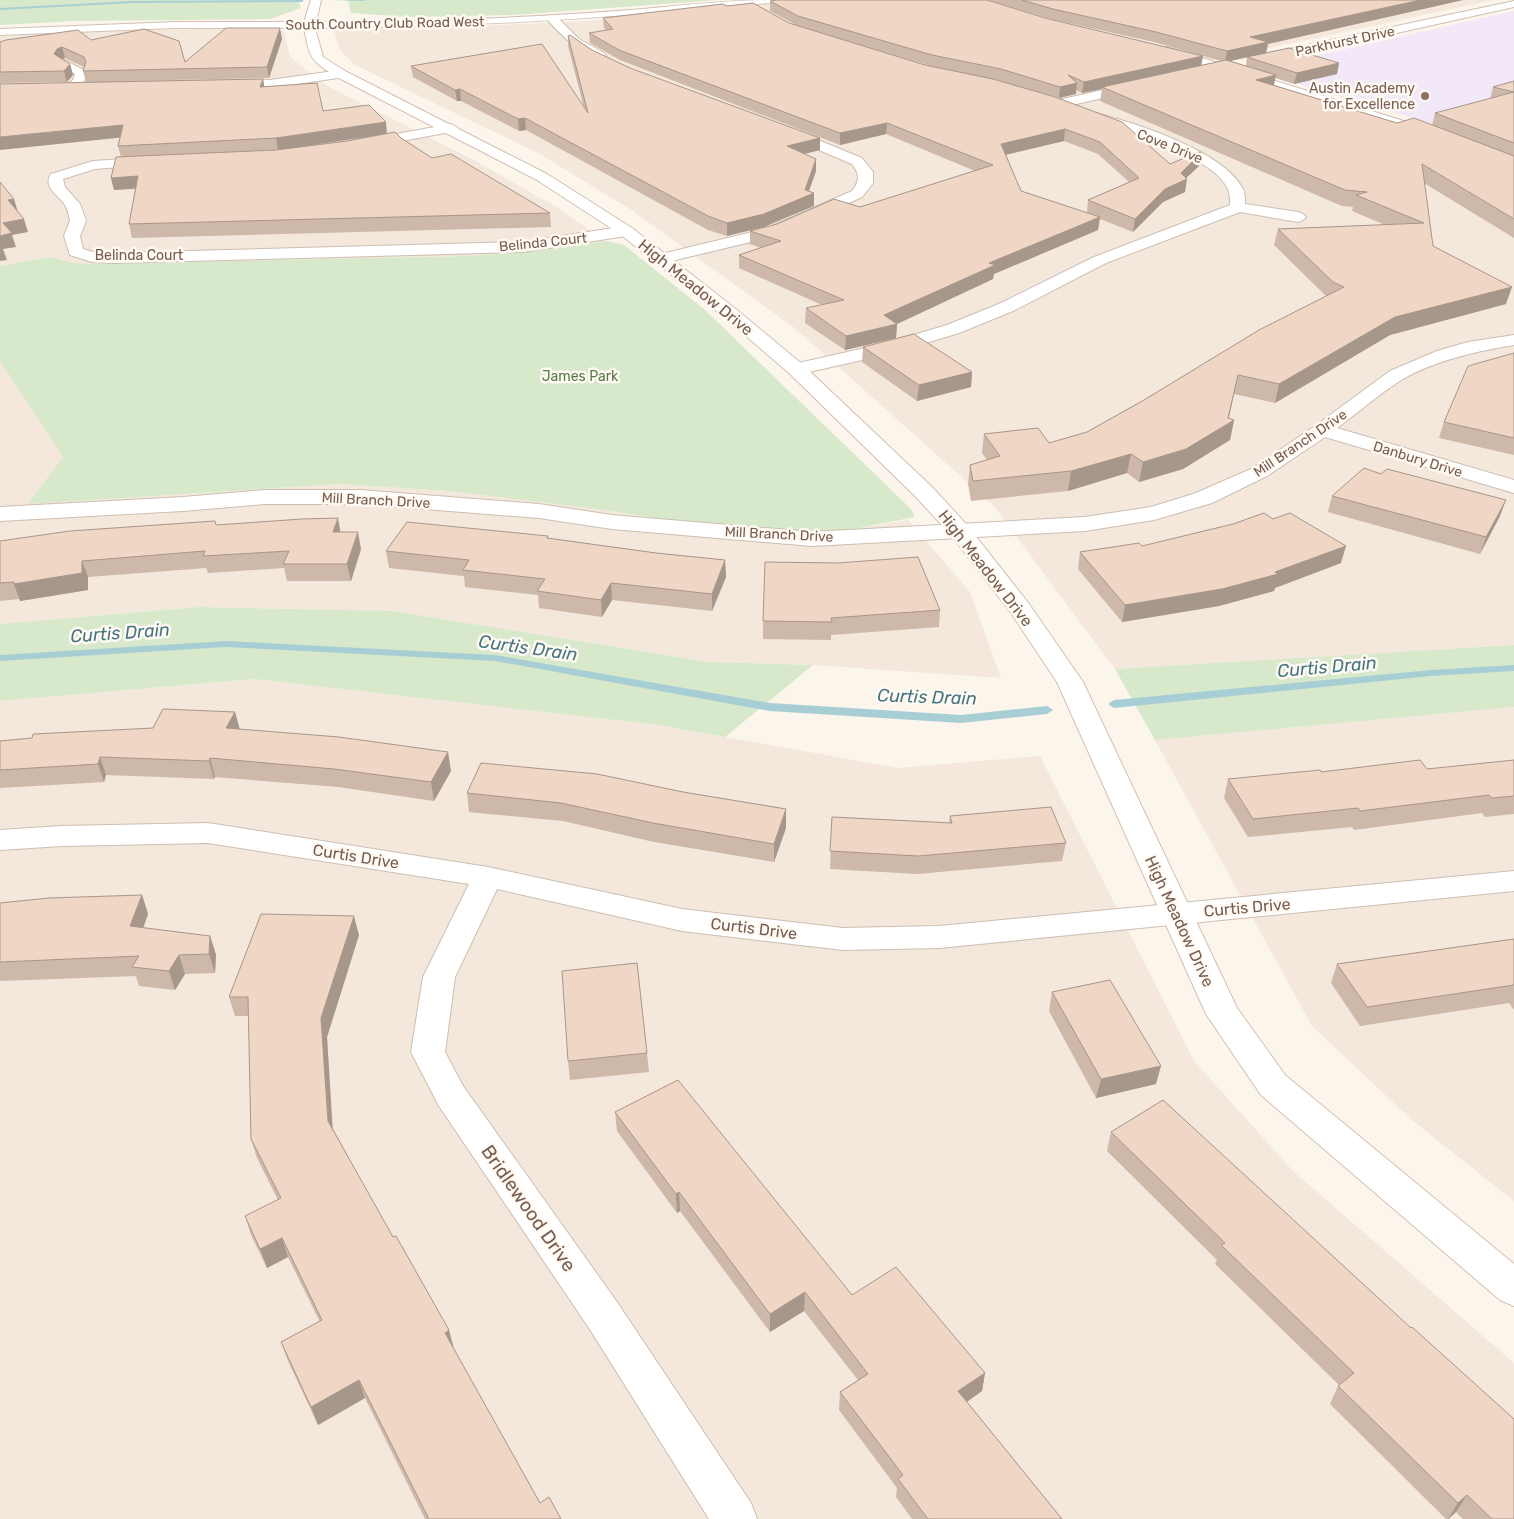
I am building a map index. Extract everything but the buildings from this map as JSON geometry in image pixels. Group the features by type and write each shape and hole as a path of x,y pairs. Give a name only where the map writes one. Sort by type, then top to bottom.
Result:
{"street":[{"name":"High Meadow Drive","path":"316,0 309,25 319,60 341,74 451,128 542,176 626,231 663,258 796,369 924,492 959,530 1020,609 1070,682 1223,1014 1273,1084 1514,1288"},
{"name":"South Country Club Road West","path":"0,32 175,25 439,23 552,18 744,3 767,7"},
{"name":"Parkhurst Drive","path":"1193,74 1514,4"},
{"path":"552,18 575,41 615,65"},
{"path":"1154,48 1222,67 1444,139"},
{"path":"65,64 81,72 79,81 70,88"},
{"path":"212,86 270,84 341,74"},
{"path":"1059,104 1155,82"},
{"path":"56,88 89,88"},
{"name":"Cove Drive","path":"1040,98 1204,158 1225,175 1236,190 1238,207"},
{"path":"663,258 770,233 857,194 866,183 866,172 857,160 774,127"},
{"path":"349,147 451,128"},
{"name":"Belinda Court","path":"170,160 93,165 56,177 55,183 60,192 72,204 78,221 72,236 76,252 92,257 112,258 522,247 626,231"},
{"path":"796,369 901,346 974,322 1022,301 1100,260 1204,223 1238,207 1298,217"},
{"name":"Mill Branch Drive","path":"0,514 183,504 265,497 360,497 539,511 612,522 812,539 1085,524 1154,513 1204,498 1260,472 1322,430 1397,375 1444,355 1474,346 1514,340"},
{"name":"Danbury Drive","path":"1322,430 1514,487"},
{"name":"Curtis Drive","path":"0,840 62,836 208,833 488,878 682,920 843,939 939,937 1514,882"},
{"name":"Bridlewood Drive","path":"488,878 439,977 428,1052 450,1096 603,1315 736,1519"}],"shaded area":[{"path":"810,0 1493,0 1187,66 1514,181 1514,645 1115,669 993,505 796,329 630,209 538,153 355,65 340,50 334,30 585,21 704,12"},
{"name":"Austin Academy for Excellence","path":"1514,11 1514,156 1422,121 1252,70"},
{"path":"210,29 284,31 290,57 327,86 474,160 558,208 606,241 537,251 470,256 92,264 73,263 50,257 0,266 0,36 97,31"},
{"path":"0,361 63,457 29,504 340,484 448,491 677,521 849,530 908,520 970,592 1001,678 813,665 709,662 393,611 199,607 0,624"},
{"path":"253,679 659,725 898,768 1040,756 1194,1061 1293,1171 1514,1363 1514,1519 0,1519 0,701"},
{"path":"1514,707 1514,1201 1412,1120 1312,1026 1155,740"}],"green space":[{"path":"0,0 298,0 301,8 270,19 76,21 0,25"},
{"path":"348,0 718,0 514,15 407,17 351,13"},
{"name":"James Park","path":"606,241 624,245 704,309 911,509 915,517 849,530 783,530 677,521 448,491 340,484 28,504 63,457 0,361 0,266 50,257 73,263 92,264 470,256 537,251"},
{"path":"199,607 393,611 709,662 813,665 725,737 659,725 253,679 0,701 0,624"},
{"path":"1514,645 1514,707 1155,740 1115,669"}],"waterway":[{"path":"335,0 364,0"},
{"path":"0,9 133,2 302,1"},
{"name":"Curtis Drain","path":"0,658 226,644 495,658 770,707 961,719 1047,710"},
{"name":"Curtis Drain","path":"1114,704 1431,673 1514,668"}],"place":[{"name":"Austin Academy for Excellence","path":"1425,96"}]}
